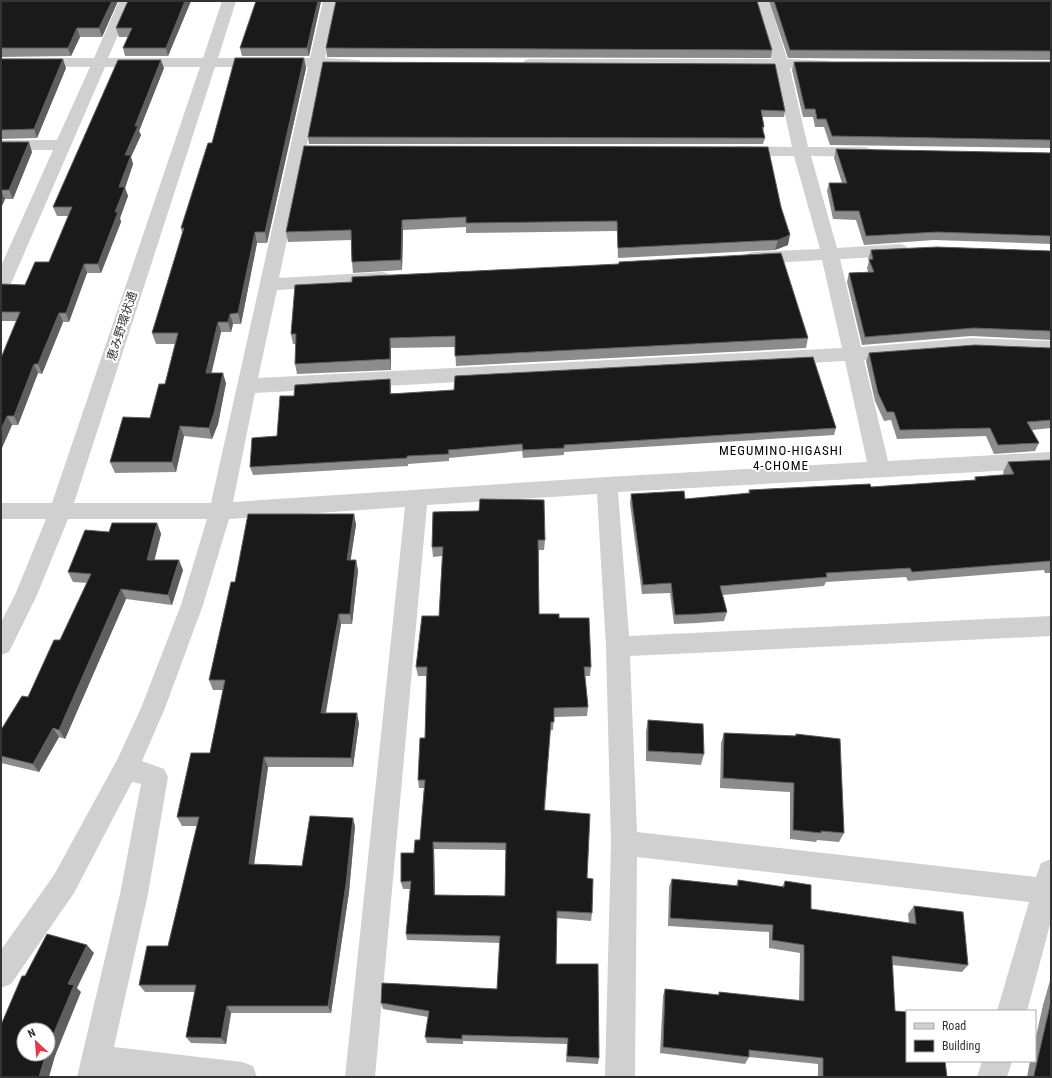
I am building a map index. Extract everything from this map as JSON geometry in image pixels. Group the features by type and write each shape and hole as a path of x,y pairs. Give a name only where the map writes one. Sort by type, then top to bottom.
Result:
{"street":[{"path":"1,286 10,247 63,146 126,1"},
{"name":"恵み野環状通","path":"1,645 26,595 60,512 229,1"},
{"path":"1,974 64,884 126,768 153,708 192,605 220,511 270,284 306,150 318,63 330,1"},
{"path":"762,1 781,63 800,151 830,254 879,469"},
{"path":"1,62 366,63"},
{"path":"517,63 837,64"},
{"path":"1,145 63,146"},
{"path":"721,151 879,152"},
{"path":"735,259 919,249"},
{"path":"270,284 396,277"},
{"path":"248,386 852,354 971,345 1051,348"},
{"path":"1,511 220,511 417,499 607,485 1051,460"},
{"path":"607,485 618,647 624,843 620,1077"},
{"path":"360,1077 417,499"},
{"path":"618,647 1051,626"},
{"path":"126,768 155,777 134,894 94,1068 242,1077"},
{"path":"624,843 1049,886 1012,1010"},
{"path":"992,1077 997,1062"}],"building":[{"path":"1,1 112,1 99,28 77,28 68,48 1,48"},
{"path":"128,1 185,1 166,48 123,48 132,28 116,28"},
{"path":"256,1 318,1 307,48 240,48"},
{"path":"336,1 757,1 772,50 326,48"},
{"path":"774,1 1051,1 1051,51 790,50"},
{"path":"235,58 304,58 265,232 255,232 238,313 230,314 228,322 218,322 206,373 223,373 214,413 209,428 180,426 172,462 110,462 123,417 150,418 159,384 165,384 178,333 152,333 184,228 181,228 208,143 212,143"},
{"path":"1,59 63,59 34,129 1,130"},
{"path":"118,60 161,60 135,126 138,126 125,155 131,155 119,187 125,187 115,212 118,212 98,264 84,264 66,313 59,313 38,364 34,364 14,416 7,416 1,430 1,358 20,312 1,312 1,284 25,285 35,262 49,262 72,207 53,207"},
{"path":"323,62 775,64 785,111 761,110 764,127 762,127 765,138 308,137"},
{"path":"794,62 1051,62 1051,140 832,136 826,119 817,119 815,109 805,109"},
{"path":"1,142 29,142 9,190 1,190"},
{"path":"304,146 768,147 781,207 790,235 778,240 618,248 617,221 466,223 466,217 402,220 401,260 352,262 351,230 286,232"},
{"path":"836,149 1051,153 1051,236 937,232 866,236 859,211 835,211 829,183 847,183"},
{"path":"937,247 1051,251 1051,331 974,328 865,337 849,273 874,272 869,260 873,259 871,250"},
{"path":"781,253 808,338 455,356 455,336 390,338 390,359 295,364 296,334 291,334 295,285 352,282 352,277 619,264 619,262"},
{"path":"975,345 1051,348 1051,420 1027,422 1039,443 998,445 990,428 900,430 894,412 887,412 878,393 869,353"},
{"path":"813,357 836,428 564,445 564,448 523,450 522,444 448,450 449,454 407,456 407,458 250,467 252,438 277,436 280,396 294,396 295,385 390,379 390,394 454,390 455,376"},
{"path":"1050,460 1051,563 1050,561 912,572 910,568 826,573 827,577 720,586 727,612 699,614 675,615 671,583 643,585 631,494 684,491 685,499 750,493 749,490 870,484 871,487 976,480 975,477 1014,474 1008,462"},
{"path":"480,499 544,500 545,540 538,540 539,614 559,614 559,618 589,618 591,667 584,667 588,707 554,708 554,722 551,722 544,810 590,814 587,878 593,879 592,913 557,911 556,964 598,964 599,1058 567,1056 568,1038 462,1035 462,1039 425,1037 429,1011 381,1003 382,983 497,989 500,936 406,934 411,881 401,882 401,853 414,853 415,840 420,840 425,780 418,780 420,738 425,738 427,667 416,667 422,616 439,616 443,547 432,547 433,512 479,511","holes":["433,842 506,843 505,896 434,895"]},
{"path":"248,514 354,514 347,560 356,560 350,614 339,614 321,713 357,713 351,758 264,757 249,864 302,866 310,816 353,818 346,884 328,1006 227,1006 221,1038 186,1037 196,985 139,985 147,946 168,946 199,817 177,817 191,753 210,753 225,680 209,680 231,582 235,582"},
{"path":"112,523 157,523 147,560 179,560 168,595 121,589 59,730 53,728 33,764 1,756 1,730 22,696 28,697 54,640 60,640 91,574 68,572 85,530 109,532"},
{"path":"648,720 703,724 704,754 648,751"},
{"path":"724,733 796,736 796,734 840,739 844,833 821,831 821,833 793,830 794,783 723,778"},
{"path":"672,879 738,886 738,880 784,887 785,881 811,885 811,909 916,924 914,906 963,912 968,965 892,956 895,1011 906,1012 906,1062 945,1062 947,1077 823,1077 823,1058 749,1050 749,1057 663,1047 665,989 719,995 719,992 804,1001 804,945 772,940 773,925 670,918"},
{"path":"47,934 87,945 68,984 74,985 56,1028 56,1022 16,1022 16,1062 44,1062 39,1077 1,1077 1,1025 22,976 25,976"},
{"path":"1051,1001 1051,1077 1034,1077 1034,1075"}],"district":[{"name":"MEGUMINO-HIGASHI 4-CHOME","path":"781,458"}]}
